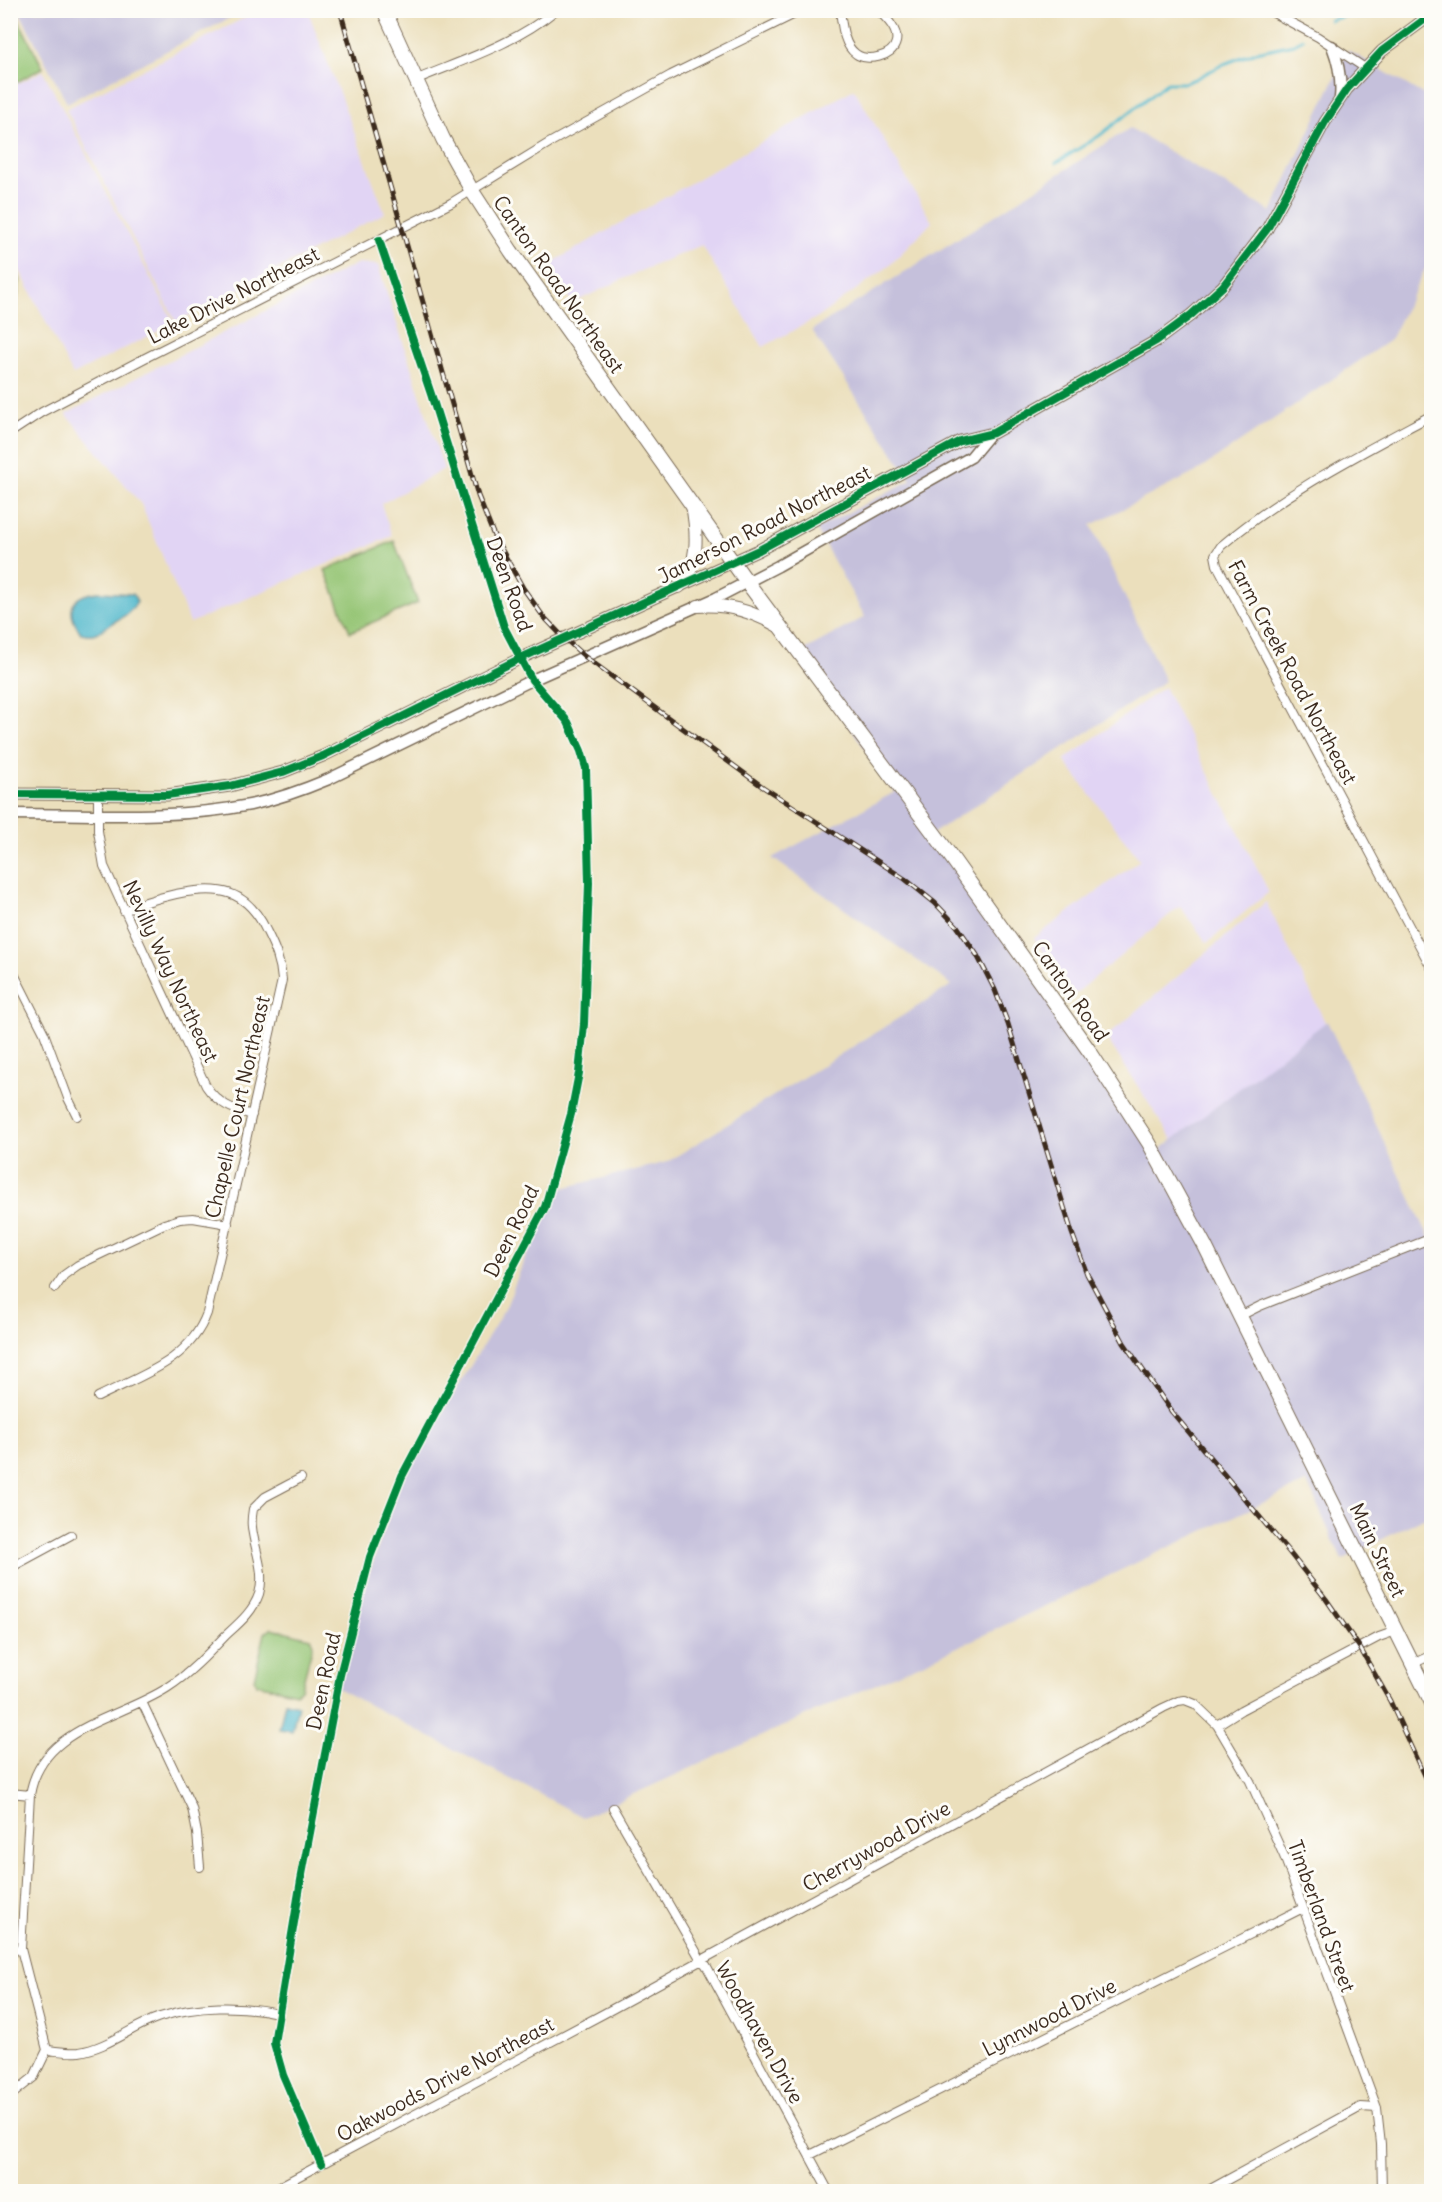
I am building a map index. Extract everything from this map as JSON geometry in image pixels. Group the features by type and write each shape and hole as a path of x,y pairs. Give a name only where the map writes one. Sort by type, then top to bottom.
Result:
{"main road":[{"name":"Canton Road Northeast","path":"384,10 443,139 472,191 517,261 732,562"},
{"path":"679,587 689,572 695,548 692,506"},
{"name":"Canton Road","path":"732,562 976,892 1116,1090 1174,1185 1321,1478"},
{"path":"699,606 711,604 741,609 781,628"},
{"name":"Main Street","path":"1321,1478 1431,1703"}],"street":[{"path":"415,80 513,39 556,10"},
{"name":"Lake Drive Northeast","path":"10,433 42,412 145,358 472,191 549,142 671,75 803,10"},
{"path":"840,10 845,38 855,54 869,59 881,56 892,49 897,42 895,30 878,10"},
{"path":"1268,10 1332,46 1365,68"},
{"name":"Jamerson Road Northeast","path":"10,794 156,795 230,786 283,772 323,756 521,658 759,550 960,441 990,434 1156,341 1191,315 1223,286 1267,229 1325,122 1340,100 1365,68 1401,36 1431,14"},
{"path":"1332,46 1342,82 1340,100"},
{"name":"Deen Road","path":"321,2163 283,2075 274,2043 340,1675 370,1557 402,1476 545,1207 571,1114 579,1073 584,1024 589,883 588,799 586,768 581,751 568,722 532,680 504,627 431,394 379,240"},
{"name":"Farm Creek Road Northeast","path":"1431,415 1320,475 1281,500 1221,546 1215,555 1217,565 1431,969"},
{"name":"Jamerson Road Northeast","path":"10,814 195,813 290,795 329,779 532,680 699,606 747,582 834,536 971,457 990,434"},
{"name":"Nevilly Way Northeast","path":"98,794 99,840 104,866 206,1086 218,1101 227,1107 252,1115"},
{"name":"Chapelle Court Northeast","path":"98,1397 170,1361 184,1351 202,1327 228,1224 282,980 277,953 262,921 245,901 224,891 195,890 167,896 124,910"},
{"path":"10,966 44,1033 77,1116"},
{"path":"55,1288 64,1275 78,1265 164,1224 193,1218 228,1224"},
{"path":"1240,1316 1431,1238"},
{"path":"10,2096 34,2077 47,2050 21,1949 30,1794 36,1771 48,1752 69,1736 166,1689 192,1669 248,1613 259,1594 261,1582 252,1526 253,1509 265,1497 300,1478"},
{"path":"10,1568 71,1535"},
{"path":"1217,1725 1379,1637 1396,1631"},
{"path":"1412,1664 1431,1655"},
{"name":"Timberland Street","path":"1163,1708 1185,1700 1195,1704 1217,1725 1250,1781 1284,1856 1377,2108 1382,2144 1382,2192"},
{"path":"142,1702 192,1808 198,1833 200,1867"},
{"name":"Cherrywood Drive","path":"605,2013 1163,1708"},
{"path":"10,1792 30,1794"},
{"name":"Woodhaven Drive","path":"613,1808 706,1965 829,2192"},
{"name":"Lynnwood Drive","path":"810,2155 1303,1908"},
{"path":"10,1950 21,1949"},
{"path":"47,2050 71,2053 88,2050 158,2018 190,2010 245,2009 278,2013"},
{"name":"Oakwoods Drive Northeast","path":"269,2192 605,2013"},
{"path":"1205,2192 1361,2107 1377,2108"}],"shaded area":[{"path":"19,11 243,11 67,103"},
{"path":"258,11 308,11 385,213 176,322 66,109"},
{"path":"1348,50 1431,99 1431,257 1390,340 1196,472 1091,525 1165,681 932,834 1157,1152 1327,1021 1431,1241 1431,1514 1342,1560 1307,1482 973,1640 583,1817 331,1685 400,1483 506,1307 523,1263 559,1189 667,1162 952,985 772,858 895,792 799,653 865,617 816,529 911,480 812,330 1130,128 1271,212"},
{"path":"43,71 174,323 73,375 11,253 11,87"},
{"path":"854,89 932,222 889,266 818,317 763,347 702,245 573,303 546,266"},
{"path":"358,263 378,265 444,469 381,504 392,536 190,623 141,504 66,414"},
{"path":"1164,687 1269,892 1207,943 1180,906 1074,995 1034,938 1140,860 1064,760"},
{"path":"1266,902 1326,1024 1177,1147 1106,1037"}],"green space":[{"path":"11,10 14,11 43,68 11,85"},
{"path":"11,260 20,280 11,337"},
{"path":"394,541 418,603 350,632 325,570"},
{"path":"271,1628 311,1638 313,1645 301,1689 296,1693 257,1684 254,1679 265,1633"}],"water":[{"path":"100,592 133,594 137,602 126,615 101,631 94,634 81,633 73,617 73,605 82,596"},
{"path":"285,1702 298,1705 292,1731 279,1729"}],"waterway":[{"path":"1330,20 1368,10"},
{"path":"1056,163 1099,136 1167,83 1184,83 1256,52 1294,44 1303,39"}],"railway":[{"path":"340,10 478,496 494,536 523,588 543,616 584,656 763,787 905,879 935,903 957,926 977,955 995,990 1008,1024 1072,1233 1087,1274 1124,1343 1172,1412 1289,1552 1326,1599 1360,1648 1390,1701 1432,1793"}],"cycle path":[{"path":"10,794 167,795 230,786 283,772 323,756 521,658 759,550 960,441 993,433 1156,341 1191,315 1223,286 1267,229 1325,122 1347,89 1382,51 1432,14"},
{"path":"321,2164 283,2075 274,2043 301,1880 340,1675 370,1557 402,1476 545,1207 571,1114 579,1073 584,1024 589,883 586,768 581,751 568,722 532,680 504,627 431,394 379,240"}]}
